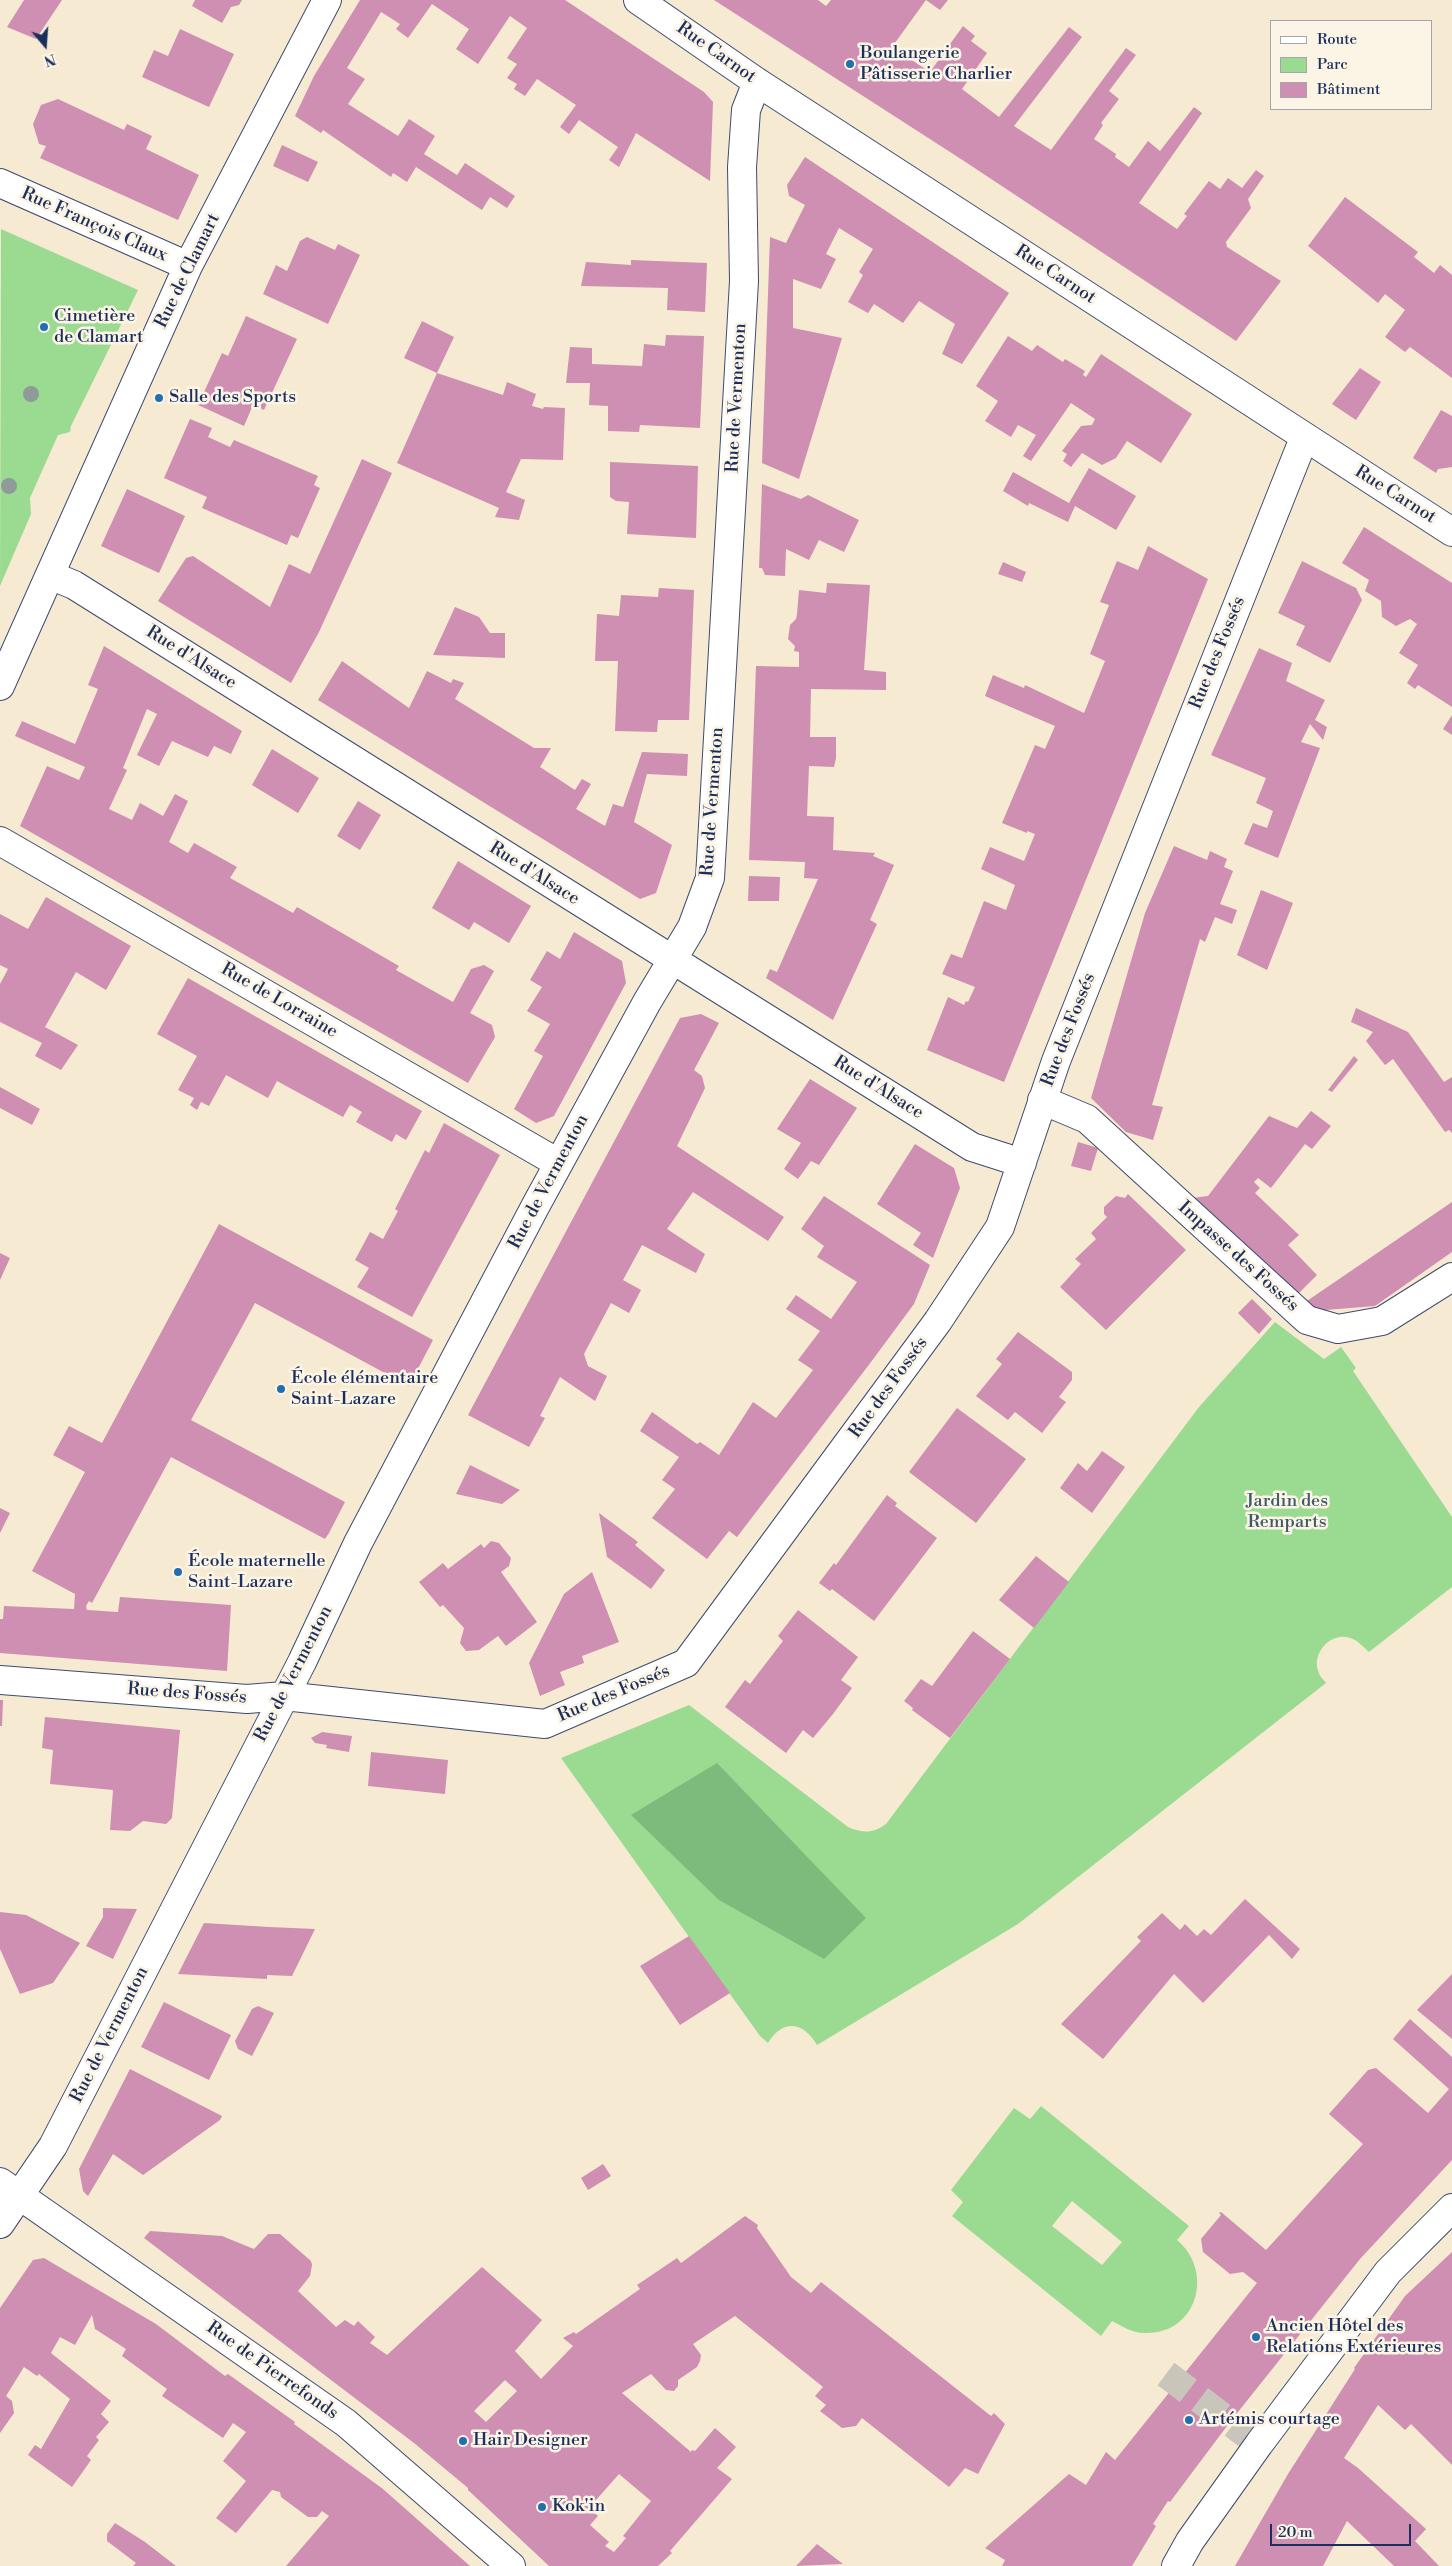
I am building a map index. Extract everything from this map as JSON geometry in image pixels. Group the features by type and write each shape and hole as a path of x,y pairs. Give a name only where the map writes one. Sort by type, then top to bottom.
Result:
{"street":[{"name":"Rue de Clamart","path":"0,686 188,266 327,0"},
{"name":"Rue Carnot","path":"638,0 665,7 757,82 1304,438 1452,531"},
{"name":"Rue de Vermenton","path":"0,2224 10,2189 53,2146 284,1696 358,1543 558,1163 692,927 710,878 744,281 742,167 746,110 757,82"},
{"name":"Rue François Claux","path":"0,183 188,266"},
{"name":"Rue des Fossés","path":"0,1680 247,1699 284,1696 545,1724 686,1663 938,1321 1000,1228 1042,1100 1304,438"},
{"name":"Rue d'Alsace","path":"50,575 74,585 972,1147 1022,1163"},
{"name":"Rue de Lorraine","path":"0,840 558,1163"},
{"name":"Impasse des Fossés","path":"1042,1100 1087,1119 1307,1320 1338,1328 1382,1321 1452,1277"},
{"name":"Rue de Pierrefonds","path":"10,2189 346,2423 511,2566"},
{"path":"1176,2566 1190,2541 1258,2444 1388,2272 1452,2208"}],"green space":[{"path":"1,229 138,290 71,426 70,432 58,435 30,498 31,514 0,586"},
{"name":"Jardin des Remparts","path":"1275,1322 1324,1359 1341,1347 1356,1368 1353,1371 1452,1517 1452,1587 1369,1652 1358,1642 1350,1638 1336,1638 1329,1641 1317,1659 1320,1674 1326,1683 1018,1924 817,2045 806,2031 793,2026 780,2030 768,2043 760,2036 561,1758 689,1705 848,1827 867,1832 876,1830 886,1824 1199,1407"},
{"path":"717,1763 866,1918 824,1959 719,1900 631,1815"},
{"path":"1041,2106 1189,2226 1177,2240 1189,2253 1195,2268 1197,2284 1195,2299 1188,2313 1177,2324 1162,2331 1140,2333 1131,2331 1112,2321 1101,2336 952,2216 963,2202 951,2190 1014,2108 1030,2119","holes":["1072,2201 1122,2242 1102,2265 1052,2226"]}],"building":[{"path":"24,0 62,0 36,39 7,27"},
{"path":"195,0 242,0 239,5 231,7 222,23 192,6"},
{"path":"360,0 565,0 704,92 713,102 710,181 636,133 619,167 609,160 618,147 579,120 569,134 560,127 576,105 537,79 525,96 514,89 517,84 507,78 517,64 507,58 527,28 510,16 478,64 456,49 469,29 432,4 408,38 396,29 400,24 381,12 347,68 365,79 348,104 398,136 409,119 435,136 424,154 457,175 465,163 515,196 507,208 490,197 482,210 416,167 407,182 393,173 391,177 323,130 321,133 295,116 314,76"},
{"path":"714,0 818,0 826,6 831,0 926,0 892,47 930,72 963,26 975,36 971,41 987,53 962,89 999,117 1069,27 1082,37 1014,126 1051,150 1126,48 1136,55 1109,91 1119,99 1101,123 1103,125 1094,139 1116,154 1115,157 1129,167 1148,141 1160,151 1194,107 1202,113 1139,203 1177,229 1187,216 1184,214 1209,181 1220,189 1228,178 1242,188 1256,170 1264,176 1248,199 1251,208 1226,242 1227,247 1281,281 1236,341 964,161"},
{"path":"926,0 948,0 940,10"},
{"path":"180,29 234,54 209,107 142,77 154,50 168,56"},
{"path":"58,99 124,130 127,124 152,136 146,149 199,175 178,220 40,158 46,146 39,144 33,124 41,105"},
{"path":"282,145 318,162 308,182 273,166"},
{"path":"805,157 1009,293 962,364 942,354 955,324 919,301 903,323 874,304 868,313 848,302 863,275 859,272 873,249 839,228 826,254 836,259 821,289 793,279 793,328 842,338 799,479 762,463 770,237 786,243 805,205 789,196 787,185"},
{"path":"1345,197 1418,252 1414,257 1434,273 1440,265 1452,275 1452,378 1410,347 1405,352 1385,337 1405,310 1385,294 1378,303 1308,246"},
{"path":"307,237 335,250 338,244 360,255 328,324 263,294 276,265 287,271 300,241"},
{"path":"631,260 707,263 705,312 667,310 668,288 581,286 586,262 631,265"},
{"path":"246,316 297,339 264,410 253,405 244,426 198,405 222,353 228,356"},
{"path":"422,321 454,337 437,373 404,358"},
{"path":"666,335 704,336 700,428 640,425 639,432 608,431 608,406 589,405 590,383 566,383 570,347 592,348 592,364 642,366 644,344 665,346"},
{"path":"1008,336 1032,351 1037,345 1063,362 1065,359 1085,371 1083,375 1086,377 1101,354 1192,414 1161,463 1127,441 1116,458 1102,465 1082,453 1071,467 1063,461 1067,454 1062,451 1081,426 1092,425 1095,419 1071,403 1031,461 1023,456 1036,435 1018,425 1011,437 985,421 998,401 976,386"},
{"path":"1360,368 1381,382 1356,420 1332,404"},
{"path":"437,373 503,395 507,382 536,394 532,406 543,409 544,407 565,408 563,460 521,459 506,492 525,500 519,520 495,517 499,508 397,463"},
{"path":"1441,410 1452,416 1452,467 1438,469 1436,473 1413,458"},
{"path":"190,419 212,428 208,437 230,447 234,440 318,476 314,485 320,488 298,538 291,535 287,545 202,508 207,497 164,478"},
{"path":"362,459 392,473 319,632 291,683 158,601 186,558 193,556 270,607 289,564 310,574"},
{"path":"610,462 698,466 696,538 627,534 629,502 616,501 610,497"},
{"path":"1089,468 1136,496 1116,530 1075,506 1068,522 1029,503 1028,506 1003,491 1013,472 1069,503"},
{"path":"762,484 801,499 808,495 859,520 844,552 819,540 809,560 786,549 785,576 765,575 762,568 759,568"},
{"path":"127,489 185,516 159,573 101,546"},
{"path":"1364,527 1452,583 1452,707 1418,685 1415,689 1407,683 1418,665 1399,653 1417,624 1410,619 1396,626 1382,617 1381,601 1365,591 1369,580 1342,563"},
{"path":"1148,546 1208,579 1004,1082 927,1050 948,997 964,1005 966,1001 968,1002 975,987 942,974 951,954 962,958 984,901 1006,910 1015,885 981,869 990,847 1024,861 1035,834 1027,831 1027,833 1002,823 1035,745 1045,749 1055,726 985,696 993,675 1024,688 1025,685 1084,713 1105,661 1090,654 1109,605 1100,602 1117,561 1138,570"},
{"path":"1302,561 1356,588 1362,600 1330,663 1296,645 1305,626 1278,613"},
{"path":"1003,562 1026,572 1022,582 998,574"},
{"path":"827,583 870,585 864,670 886,672 886,690 811,689 810,737 836,737 836,758 834,767 809,766 807,816 834,817 833,850 875,853 873,856 894,865 870,920 877,924 833,1020 766,978 770,969 777,972 818,879 804,878 805,862 749,860 756,666 799,667 799,652 794,651 795,646 788,639 790,625 796,619 799,590 826,593"},
{"path":"659,588 694,590 689,720 658,720 657,732 615,731 618,661 595,661 597,614 619,616 621,595 658,597"},
{"path":"455,607 479,617 490,633 505,633 505,658 433,655"},
{"path":"104,646 242,731 231,754 214,746 208,757 172,741 159,766 137,755 157,714 147,709 123,768 127,770 109,809 132,820 140,803 163,816 175,794 188,801 169,842 188,853 194,843 237,867 230,878 293,913 297,907 399,966 396,970 453,1002 471,969 484,965 494,971 470,1013 492,1025 495,1037 468,1083 20,826 47,766 79,780 85,767 15,736 22,721 75,744 98,689 88,685"},
{"path":"1259,648 1292,663 1286,681 1325,700 1315,720 1327,727 1323,740 1310,724 1301,742 1320,748 1278,858 1244,844 1253,823 1267,828 1273,811 1256,803 1266,778 1211,755"},
{"path":"342,661 409,708 427,671 451,683 453,679 464,683 455,699 534,748 551,748 540,767 575,790 582,779 591,784 576,809 605,826 613,804 623,807 642,752 688,754 687,776 647,774 634,822 672,845 656,893 640,899 318,700"},
{"path":"1452,715 1452,735 1443,729"},
{"path":"272,749 319,778 298,813 252,785"},
{"path":"358,801 381,815 360,850 337,836"},
{"path":"1174,846 1207,860 1210,851 1227,859 1224,867 1233,871 1220,904 1237,910 1232,924 1215,917 1205,942 1200,939 1152,1105 1163,1107 1153,1140 1126,1132 1091,1098 1145,913"},
{"path":"458,861 531,906 509,943 474,922 469,930 432,908"},
{"path":"749,876 780,877 779,901 748,901"},
{"path":"1261,890 1293,903 1267,970 1237,955"},
{"path":"46,897 131,946 106,990 76,972 45,1027 78,1045 61,1070 35,1056 42,1043 0,1022 0,984 8,969 0,965 0,914 28,929"},
{"path":"574,932 622,961 626,983 554,1116 536,1123 514,1109 543,1056 534,1051 550,1024 527,1011 542,987 530,980 547,951 560,959"},
{"path":"188,978 422,1111 406,1140 396,1134 392,1142 356,1122 362,1112 350,1105 343,1117 277,1081 268,1098 226,1075 209,1106 201,1102 197,1110 190,1105 194,1098 178,1090 197,1056 157,1034"},
{"path":"1356,1008 1408,1032 1444,1082 1452,1077 1452,1133 1449,1130 1445,1132 1393,1059 1385,1065 1366,1041 1373,1032 1351,1022"},
{"path":"701,1014 719,1023 694,1070 702,1076 705,1088 677,1146 784,1217 768,1241 693,1192 667,1229 705,1254 696,1273 642,1245 623,1280 641,1290 629,1313 611,1303 584,1354 588,1366 607,1376 595,1401 560,1377 540,1416 545,1418 529,1447 468,1415 680,1018"},
{"path":"1354,1056 1358,1060 1332,1092 1328,1090"},
{"path":"810,1079 857,1108 819,1165 811,1161 798,1179 784,1169 801,1143 777,1129"},
{"path":"0,1087 40,1109 32,1125 0,1108"},
{"path":"1311,1111 1331,1126 1312,1149 1305,1144 1271,1188 1258,1178 1254,1182 1260,1188 1255,1193 1299,1235 1288,1245 1317,1275 1293,1299 1192,1198 1208,1196 1269,1116 1297,1128"},
{"path":"444,1123 500,1155 412,1317 357,1287 369,1268 355,1260 370,1232 383,1239 398,1211 395,1209 425,1150 429,1153"},
{"path":"1078,1142 1098,1148 1091,1171 1071,1166"},
{"path":"915,1144 954,1168 960,1188 933,1258 913,1245 921,1233 877,1204"},
{"path":"1128,1194 1186,1250 1106,1330 1060,1287 1081,1264 1075,1259 1096,1239 1091,1233 1107,1217 1104,1214 1104,1207 1116,1196 1125,1198"},
{"path":"824,1196 930,1265 914,1304 868,1366 737,1537 729,1531 707,1559 652,1518 675,1489 662,1480 679,1457 640,1431 652,1412 697,1444 700,1442 719,1455 753,1402 776,1418 813,1370 798,1360 820,1331 786,1309 796,1295 831,1319 857,1282 817,1257 824,1246 801,1229"},
{"path":"1452,1202 1452,1252 1375,1306 1313,1311 1304,1303"},
{"path":"219,1224 433,1340 409,1386 255,1303 191,1420 345,1502 329,1533 325,1539 171,1457 92,1603 89,1601 86,1606 87,1610 118,1612 120,1597 231,1605 227,1671 0,1653 0,1619 3,1619 4,1606 74,1609 75,1594 32,1571 85,1472 53,1455 69,1426 102,1443"},
{"path":"0,1253 10,1258 0,1280"},
{"path":"1252,1299 1272,1319 1259,1334 1238,1313"},
{"path":"1018,1332 1072,1372 1072,1380 1059,1397 1066,1402 1042,1433 1015,1412 1008,1420 976,1396 1002,1364 996,1359"},
{"path":"957,1408 1026,1459 976,1523 909,1472"},
{"path":"1102,1451 1125,1467 1092,1513 1060,1488 1078,1463 1087,1471"},
{"path":"470,1465 520,1490 502,1504 456,1494"},
{"path":"887,1495 897,1503 895,1506 937,1538 874,1621 832,1589 830,1591 819,1583 834,1563 836,1565"},
{"path":"0,1508 10,1513 0,1533"},
{"path":"599,1513 638,1542 635,1545 665,1570 651,1589 607,1557"},
{"path":"491,1541 499,1543 511,1558 509,1566 501,1572 537,1622 506,1646 498,1636 479,1650 466,1651 460,1643 464,1628 443,1605 440,1607 419,1582 443,1563 448,1569 481,1544 484,1548"},
{"path":"1036,1556 1069,1582 1034,1628 999,1600"},
{"path":"592,1572 619,1642 582,1656 584,1663 560,1672 565,1685 540,1696 529,1663 564,1594"},
{"path":"798,1610 858,1657 841,1680 852,1688 833,1714 813,1738 803,1730 786,1753 725,1707 745,1680 750,1684 783,1641 778,1636"},
{"path":"973,1631 1010,1659 950,1738 912,1710 913,1708 904,1701 921,1679 932,1686"},
{"path":"0,1700 3,1700 2,1726 0,1726"},
{"path":"45,1717 180,1730 172,1818 166,1824 143,1821 130,1831 110,1830 113,1790 50,1784 53,1750 42,1748"},
{"path":"322,1732 352,1736 349,1752 326,1748 327,1745 315,1743 311,1738"},
{"path":"371,1752 448,1760 445,1794 368,1786"},
{"path":"1245,1899 1300,1949 1292,1959 1269,1935 1203,2003 1174,1974 1103,2059 1061,2024 1141,1941 1137,1937 1162,1913 1180,1930 1185,1924 1197,1936 1204,1929 1211,1935"},
{"path":"103,1908 137,1909 113,1959 86,1946 103,1917"},
{"path":"0,1912 26,1915 80,1943 53,1983 20,1994 0,1949"},
{"path":"204,1923 315,1929 292,1976 267,1975 267,1979 178,1974"},
{"path":"689,1936 730,1993 680,2025 640,1966"},
{"path":"1452,1974 1452,2039 1417,2010"},
{"path":"164,2002 231,2035 209,2080 141,2047"},
{"path":"258,2006 274,2013 252,2056 238,2049 235,2041 252,2009"},
{"path":"1410,2019 1452,2057 1452,2160 1360,2259 1230,2422 1170,2502 1168,2501 1153,2524 1156,2526 1132,2566 1002,2566 1005,2560 985,2548 1069,2474 1086,2485 1106,2452 1115,2460 1257,2283 1243,2272 1230,2274 1203,2252 1201,2239 1221,2215 1219,2213 1221,2212 1266,2250 1363,2144 1329,2114 1368,2070 1376,2068 1428,2113 1449,2089 1393,2039"},
{"path":"130,2069 222,2116 220,2120 143,2175 113,2154 88,2196 83,2191 79,2169"},
{"path":"603,2164 611,2176 588,2190 581,2178"},
{"path":"745,2216 758,2225 757,2228 791,2277 811,2293 821,2282 991,2416 994,2413 1005,2424 978,2474 965,2468 949,2487 862,2418 856,2426 842,2428 820,2411 826,2405 815,2396 823,2387 735,2316 693,2344 701,2355 700,2361 697,2367 678,2380 678,2386 674,2391 666,2390 651,2374 622,2393 691,2452 692,2450 695,2451 715,2428 736,2447 717,2468 732,2479 670,2551 672,2553 658,2566 549,2566 468,2488 414,2443 144,2238 150,2231 222,2236 254,2249 268,2234 280,2234 311,2261 310,2276 298,2291 336,2327 345,2320 354,2326 358,2321 375,2337 370,2343 387,2355 482,2267 542,2320 515,2351 541,2379 573,2346 563,2338 574,2332 576,2334 640,2289 637,2285 677,2258 681,2263","holes":["505,2380 517,2391 486,2422 474,2411","619,2474 651,2501 623,2536 626,2538 614,2552 605,2546 609,2542 590,2525 598,2516 589,2508"]},
{"path":"1452,2252 1452,2465 1411,2424 1405,2430 1378,2405 1344,2458 1358,2468 1426,2529 1415,2541 1439,2566 1394,2566 1347,2521 1323,2566 1235,2566 1288,2474 1354,2368 1405,2296"},
{"path":"44,2258 156,2324 225,2376 228,2374 295,2422 294,2424 383,2489 470,2566 286,2566 329,2516 322,2511 317,2517 308,2517 281,2497 280,2492 272,2490 236,2533 216,2518 246,2481 223,2461 246,2432 233,2423 223,2438 162,2396 167,2389 122,2356 126,2349 95,2329 92,2315 75,2345 60,2337 51,2353 111,2401 101,2414 109,2422 96,2437 99,2440 87,2456 91,2460 72,2487 28,2455 35,2445 41,2449 70,2399 39,2374 37,2376 24,2367 6,2396 12,2401 14,2413 0,2433 0,2308 33,2260"},
{"path":"115,2523 145,2542 176,2566 133,2566 136,2563 107,2541 107,2534"},
{"path":"817,2544 843,2564 796,2566"}],"tunnel":[{"path":"1166,2374 1259,2444"}],"place":[{"name":"Boulangerie Pâtisserie Charlier","path":"850,64"},
{"name":"Cimetière de Clamart","path":"44,327"},
{"name":"Salle des Sports","path":"159,398"},
{"name":"École élémentaire Saint-Lazare","path":"281,1389"},
{"name":"École maternelle Saint-Lazare","path":"178,1572"},
{"name":"Ancien Hôtel des Relations Extérieures","path":"1256,2337"},
{"name":"Artémis courtage","path":"1189,2420"},
{"name":"Hair Designer","path":"463,2441"},
{"name":"Kok'in","path":"542,2507"}]}
